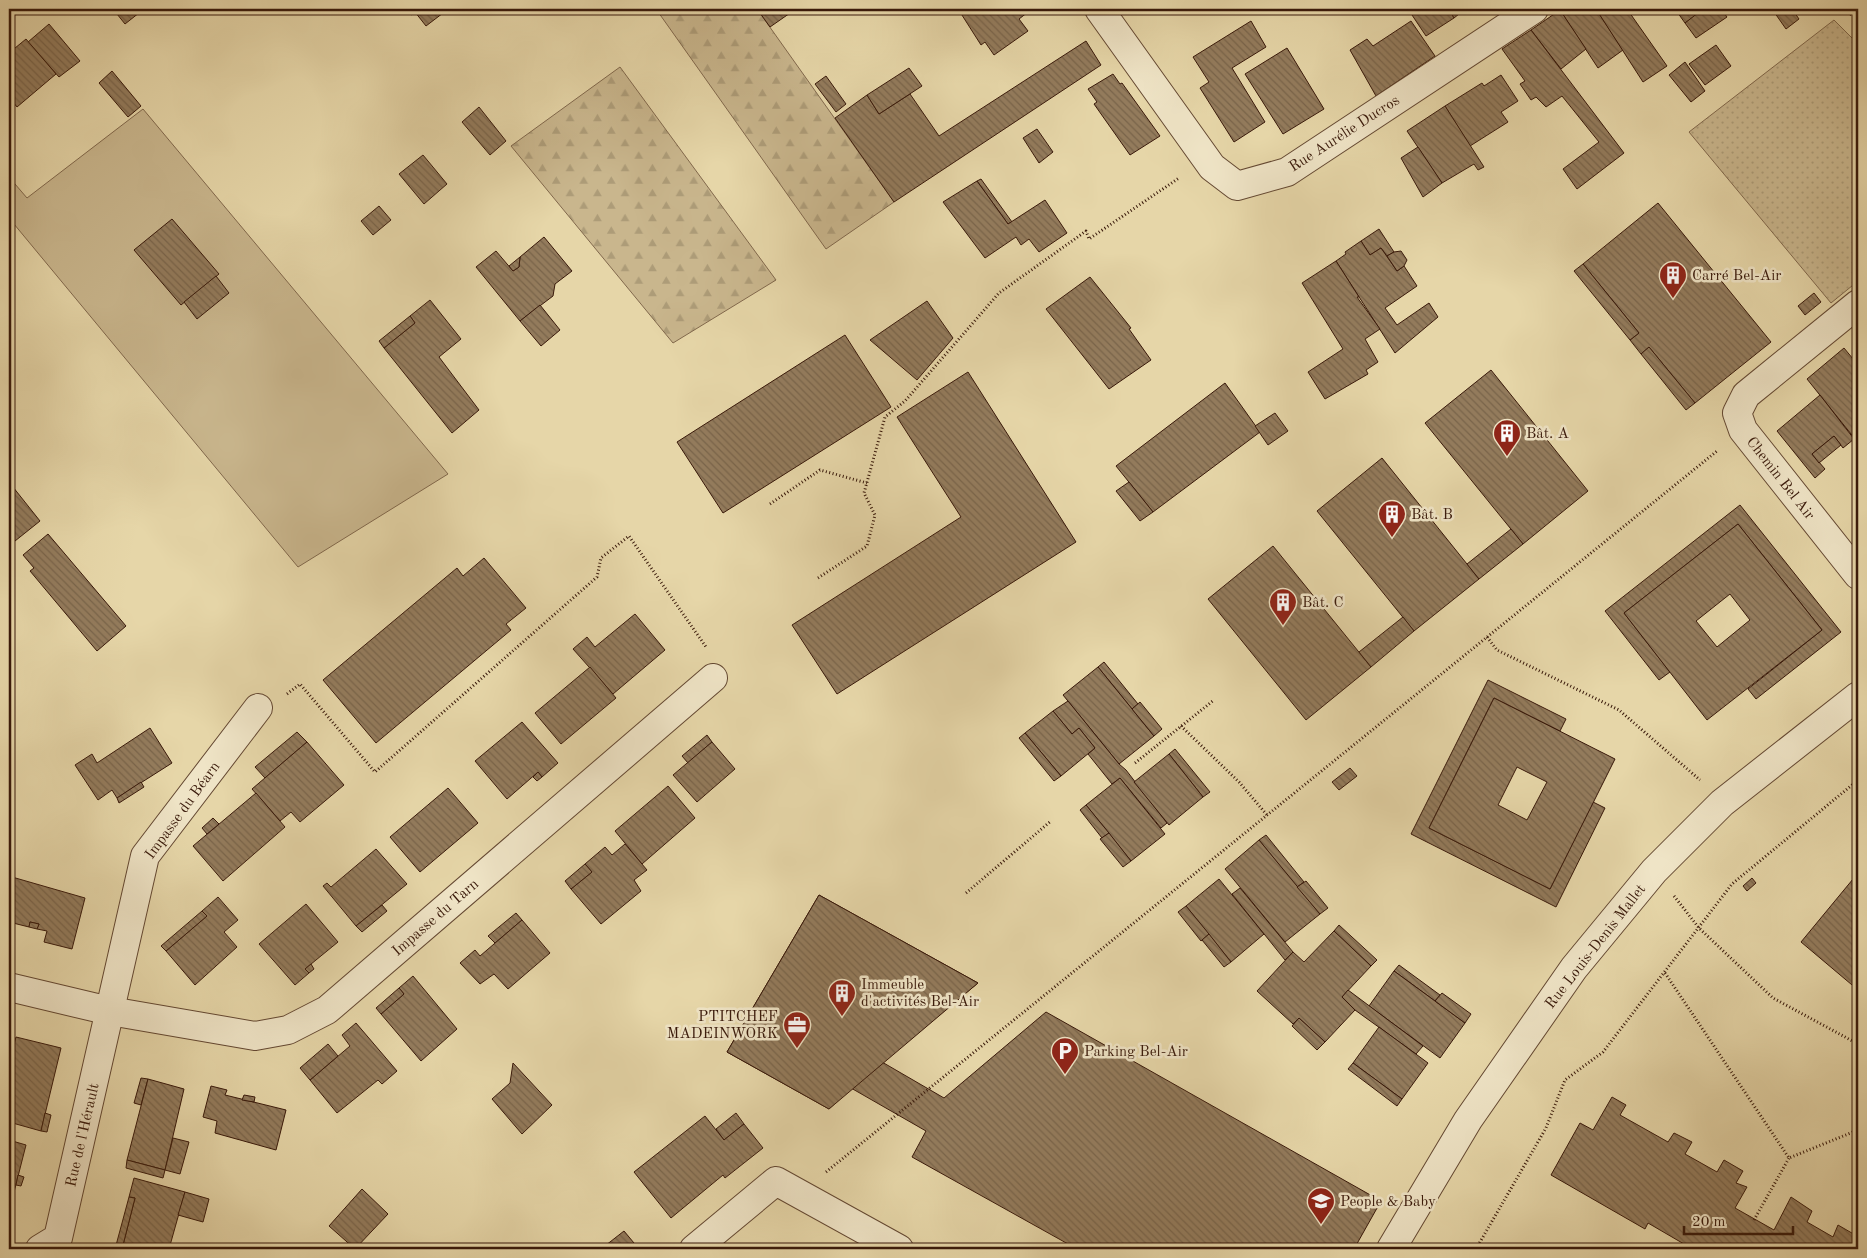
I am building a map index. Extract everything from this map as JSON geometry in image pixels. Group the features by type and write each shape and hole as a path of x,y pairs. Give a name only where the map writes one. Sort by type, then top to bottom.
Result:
{"street":[{"name":"Rue Aurélie Ducros","path":"1099,9 1212,167 1237,186 1286,172 1534,9"},
{"name":"Chemin Bel Air","path":"1858,304 1746,395 1737,413 1743,430 1858,575"},
{"name":"Impasse du Tarn","path":"9,987 110,1011 255,1036 288,1030 327,1010 712,666"},
{"name":"Rue Louis-Denis Mallet","path":"1391,1249 1468,1120 1574,968 1654,871 1722,803 1858,696"},
{"name":"Impasse du Béarn","path":"110,1011 145,856 258,708"},
{"name":"Rue de l'Hérault","path":"40,1249 58,1238 110,1011"},
{"path":"694,1249 788,1187 899,1249"}],"path":[{"path":"1846,9 1858,22"},
{"path":"818,578 867,546 875,515 864,492 886,417 905,401 999,293 1086,231 1089,239 1207,160"},
{"path":"788,1187 1267,815 1743,430"},
{"path":"770,504 820,470 867,483"},
{"path":"258,708 292,692 300,684 375,772 597,577 601,558 629,536 712,666"},
{"path":"1487,638 1497,650 1619,710 1697,778 1722,803"},
{"path":"1135,763 1214,700"},
{"path":"1180,726 1239,782 1267,815"},
{"path":"1476,1249 1546,1128 1565,1080 1603,1052 1732,884 1858,780"},
{"path":"966,893 1051,821"},
{"path":"1654,871 1699,928 1773,998 1858,1044"},
{"path":"1665,973 1789,1158"},
{"path":"1754,1220 1789,1158 1858,1130"}],"green space":[{"path":"656,9 757,9 894,202 826,249"},
{"path":"1834,20 1858,44 1858,281 1831,303 1689,132"},
{"path":"620,67 776,280 673,343 511,146"},
{"path":"143,109 448,474 298,567 9,218 9,177 27,198"}],"building":[{"path":"113,9 144,9 125,24"},
{"path":"406,9 447,10 426,26 415,12 411,15"},
{"path":"766,9 792,9 793,11 770,27 760,13"},
{"path":"965,9 1032,9 1019,19 1028,31 994,55 985,42 981,45 960,12"},
{"path":"1408,9 1449,9 1454,18 1426,36"},
{"path":"1449,9 1455,9 1459,14 1454,18"},
{"path":"1596,9 1623,50 1598,68 1560,10"},
{"path":"1596,9 1627,9 1667,66 1643,82"},
{"path":"1675,9 1703,9 1703,10 1685,23"},
{"path":"1703,9 1721,9 1727,17 1696,38 1685,23"},
{"path":"1772,9 1792,9 1799,19 1786,29"},
{"path":"1560,10 1586,49 1561,69 1531,30"},
{"path":"1251,21 1266,47 1232,68 1265,122 1234,142 1200,88 1209,82 1193,57"},
{"path":"1411,21 1435,56 1376,96 1350,50 1367,39 1373,46"},
{"path":"49,24 80,61 59,77 28,42"},
{"path":"1531,30 1624,153 1577,189 1563,169 1599,142 1562,96 1546,107 1536,97 1531,100 1520,84 1525,81 1502,49"},
{"path":"26,39 56,74 17,107 9,97 9,53"},
{"path":"1086,41 1101,65 894,202 835,118 867,95 879,114 910,94 939,136"},
{"path":"1716,45 1731,66 1705,85 1689,64"},
{"path":"1287,48 1324,109 1283,134 1245,74"},
{"path":"1685,62 1705,91 1691,102 1669,75"},
{"path":"909,68 922,86 879,114 867,95"},
{"path":"112,71 141,106 128,117 99,83"},
{"path":"1113,74 1120,84 1122,83 1160,136 1130,155 1094,104 1097,102 1088,89"},
{"path":"1501,75 1518,101 1501,112 1508,122 1470,146 1445,106 1482,83 1484,86"},
{"path":"826,76 846,104 836,112 815,84"},
{"path":"1445,106 1484,167 1478,170 1474,164 1442,183 1407,131"},
{"path":"479,107 506,141 490,155 462,122"},
{"path":"1037,129 1053,152 1039,163 1023,138"},
{"path":"1418,147 1442,183 1423,197 1401,158"},
{"path":"423,155 447,184 424,204 399,174"},
{"path":"981,179 1012,222 1008,224 977,181"},
{"path":"977,181 1008,224 1045,200 1067,233 1039,252 1029,239 1021,245 1016,237 985,258 943,202"},
{"name":"Carré Bel-Air","path":"1658,203 1771,342 1695,403 1649,347 1641,354 1630,340 1639,333 1583,264"},
{"path":"379,206 391,220 373,235 361,221"},
{"path":"172,219 219,274 181,305 134,250"},
{"path":"1379,229 1394,252 1387,256 1381,248 1370,255 1361,241"},
{"path":"544,237 572,271 555,284 553,296 520,321 476,267 496,251 513,271 519,267 520,257"},
{"path":"1361,241 1370,255 1381,248 1397,271 1404,266 1417,286 1385,308 1397,325 1429,303 1438,317 1395,353 1336,261"},
{"path":"1401,251 1407,260 1404,266 1397,271 1387,256"},
{"path":"520,257 519,267 513,271 509,266"},
{"path":"1336,261 1359,297 1357,297 1380,329 1365,339 1378,362 1366,370 1368,374 1325,399 1308,372 1343,349 1302,283"},
{"path":"1583,264 1639,333 1630,340 1574,271"},
{"path":"216,276 229,293 197,319 184,302"},
{"path":"1090,277 1131,328 1129,329 1151,360 1109,389 1046,309"},
{"path":"1814,293 1821,302 1805,315 1798,306"},
{"path":"430,300 461,339 439,357 479,410 452,433 384,348 415,323 410,316"},
{"path":"927,301 953,338 917,380 870,340"},
{"path":"540,305 560,330 541,346 520,321"},
{"path":"410,316 415,323 384,348 379,341"},
{"path":"845,335 891,407 723,513 677,442"},
{"path":"1649,347 1695,403 1686,410 1641,354"},
{"path":"1844,348 1858,365 1858,403 1854,406 1858,412 1858,424 1854,429 1858,436 1855,439 1807,379"},
{"name":"Bât. A","path":"1491,370 1588,491 1523,544 1425,423"},
{"path":"968,372 1076,542 837,694 792,625 961,517 897,417"},
{"path":"1225,383 1260,432 1153,512 1116,466"},
{"path":"1820,395 1854,439 1843,448 1834,436 1812,454 1825,469 1815,478 1777,431"},
{"path":"1275,413 1288,431 1268,445 1255,426"},
{"path":"1834,436 1841,445 1819,463 1812,454"},
{"name":"Bât. B","path":"1382,458 1479,579 1414,631 1317,511"},
{"path":"9,482 40,521 15,541 9,533"},
{"path":"1129,482 1153,512 1140,521 1116,491"},
{"path":"1740,505 1841,632 1756,699 1748,689 1822,630 1738,524 1624,613 1670,672 1659,680 1605,611"},
{"path":"1738,524 1822,630 1707,720 1624,613","holes":["1730,594 1750,620 1717,647 1696,621"]},
{"path":"1511,529 1523,544 1479,579 1467,564"},
{"path":"48,534 126,626 97,651 30,571 34,568 23,555"},
{"name":"Bât. C","path":"1273,546 1371,667 1306,720 1208,599"},
{"path":"484,558 526,608 506,624 511,630 376,743 323,680 457,568 463,576"},
{"path":"635,614 665,650 613,694 573,649 587,637 595,647"},
{"path":"1403,617 1414,631 1371,667 1359,652"},
{"path":"1104,662 1138,704 1132,709 1098,667"},
{"path":"590,667 616,698 561,744 535,713"},
{"path":"1098,667 1154,736 1119,764 1063,695"},
{"path":"1488,680 1566,719 1560,731 1494,698 1429,828 1550,889 1593,802 1605,808 1556,907 1411,834"},
{"path":"1494,698 1615,759 1550,889 1429,828","holes":["1517,767 1547,782 1527,820 1498,805"]},
{"path":"1068,701 1126,770 1167,823 1161,828 1120,778 1112,784 1088,754 1095,748 1079,728 1072,734 1053,711"},
{"path":"1140,702 1162,729 1154,736 1132,709"},
{"path":"1053,711 1072,734 1079,728 1095,748 1061,776 1025,733"},
{"path":"522,722 558,763 542,777 538,772 507,799 475,761"},
{"path":"150,728 172,763 117,798 112,790 98,800 75,765 92,754 97,763"},
{"path":"297,732 307,742 265,778 255,767"},
{"path":"1025,733 1061,776 1054,781 1019,738"},
{"path":"707,735 712,742 688,763 682,756"},
{"path":"307,742 344,785 300,822 291,812 280,821 252,789"},
{"path":"712,742 735,769 697,802 673,775"},
{"path":"1175,749 1210,792 1203,797 1169,754"},
{"path":"1169,754 1203,797 1169,825 1134,782"},
{"path":"1350,768 1357,776 1339,790 1332,782"},
{"path":"538,772 542,777 537,781 533,777"},
{"path":"1120,778 1165,834 1131,861 1086,805"},
{"path":"141,782 144,787 119,803 117,798"},
{"path":"668,786 695,818 642,864 615,831"},
{"path":"448,788 478,823 420,872 390,837"},
{"path":"256,793 285,827 223,881 193,846"},
{"path":"1086,805 1109,833 1102,838 1080,810"},
{"path":"213,818 219,824 207,834 202,828"},
{"path":"1109,833 1131,861 1123,867 1100,839"},
{"path":"1266,835 1304,882 1297,887 1259,840"},
{"path":"1259,840 1320,914 1285,942 1225,869"},
{"path":"625,844 647,870 634,880 641,891 601,924 571,889 592,872 585,864 605,847 612,855"},
{"path":"376,849 407,884 356,926 323,886 327,883 331,887"},
{"path":"585,864 592,872 571,889 565,881"},
{"path":"1858,873 1858,990 1801,942"},
{"path":"12,877 85,898 72,949 44,942 47,931 37,929 39,924 30,922 29,927 9,922 9,891"},
{"path":"1752,878 1756,883 1747,891 1743,886"},
{"path":"1219,879 1264,934 1231,962 1186,906"},
{"path":"1306,881 1328,908 1320,914 1297,887"},
{"path":"1240,888 1293,952 1285,960 1232,894"},
{"name":"Parking Bel-Air","path":"819,895 978,983 882,1062 944,1098 1046,1012 1381,1201 1354,1249 1077,1249 912,1157 926,1131 851,1088 829,1109 727,1052"},
{"name":"Immeuble d'activités Bel-Air","path":"819,895 978,983 829,1109 727,1052"},
{"path":"218,897 238,920 224,932 237,947 195,985 166,951 207,916 202,911"},
{"path":"306,904 338,942 305,969 309,973 295,985 259,944"},
{"path":"382,905 387,911 362,932 356,926"},
{"path":"1186,906 1209,934 1201,941 1178,912"},
{"path":"202,911 207,916 166,951 161,946"},
{"path":"516,913 522,920 495,943 488,936"},
{"path":"522,920 550,953 508,989 494,974 480,984 460,963 475,950 480,956"},
{"path":"30,922 39,924 37,929 29,927"},
{"path":"1339,925 1377,960 1371,966 1334,931"},
{"path":"1334,931 1371,966 1342,997 1355,1010 1325,1042 1299,1018 1293,1024 1257,991 1293,952 1304,962"},
{"path":"1209,934 1231,962 1224,967 1202,940"},
{"path":"311,964 314,969 309,973 305,969"},
{"path":"1399,965 1440,995 1435,1001 1394,971"},
{"path":"1394,971 1465,1023 1440,1058 1369,1006"},
{"path":"413,976 457,1029 421,1061 381,1014 404,994 399,988"},
{"path":"399,988 404,994 381,1014 376,1008"},
{"path":"1348,990 1423,1046 1416,1054 1355,1010 1342,997"},
{"path":"1442,993 1471,1014 1465,1023 1435,1001"},
{"path":"1299,1018 1325,1042 1317,1050 1292,1026"},
{"path":"356,1023 397,1071 382,1084 378,1080 337,1113 310,1080 350,1046 342,1035"},
{"path":"1379,1027 1428,1063 1402,1099 1353,1063"},
{"path":"16,1037 61,1048 41,1131 9,1122 9,1063"},
{"path":"328,1044 338,1056 310,1080 300,1068"},
{"path":"513,1063 552,1105 522,1134 492,1099 510,1083"},
{"path":"1353,1063 1402,1099 1397,1106 1348,1069"},
{"path":"141,1078 148,1079 141,1105 134,1103"},
{"path":"148,1079 184,1089 165,1170 127,1160"},
{"path":"211,1086 227,1090 225,1095 286,1110 276,1150 215,1133 217,1121 203,1117"},
{"path":"244,1095 255,1097 254,1102 242,1100"},
{"path":"1612,1097 1626,1105 1620,1115 1668,1142 1674,1133 1692,1142 1685,1154 1717,1172 1724,1160 1743,1171 1736,1183 1747,1187 1735,1208 1774,1230 1791,1197 1812,1211 1807,1222 1833,1237 1838,1225 1857,1236 1851,1247 1856,1249 1681,1249 1684,1244 1648,1223 1645,1229 1551,1175 1580,1123 1593,1130"},
{"path":"45,1113 51,1115 47,1132 41,1131"},
{"path":"736,1113 744,1124 724,1140 716,1129"},
{"path":"705,1116 724,1140 744,1124 763,1148 725,1178 723,1175 671,1218 634,1172"},
{"path":"173,1138 189,1142 180,1174 165,1170"},
{"path":"9,1140 26,1145 12,1200 9,1199"},
{"path":"127,1160 165,1170 163,1178 126,1168"},
{"path":"18,1175 24,1177 21,1186 16,1185"},
{"path":"134,1178 185,1192 169,1249 122,1249 135,1198 129,1197"},
{"path":"362,1189 388,1214 355,1249 329,1226"},
{"path":"185,1192 209,1199 203,1222 178,1215"},
{"path":"129,1197 135,1198 122,1249 115,1249"},
{"path":"624,1231 639,1249 601,1249"}],"place":[{"name":"Carré Bel-Air","path":"1673,299"},
{"name":"Bât. A","path":"1507,457"},
{"name":"Bât. B","path":"1392,538"},
{"name":"Bât. C","path":"1283,626"},
{"name":"Immeuble d'activités Bel-Air","path":"842,1017"},
{"name":"PTITCHEF MADEINWORK","path":"797,1049"},
{"name":"Parking Bel-Air","path":"1065,1075"},
{"name":"People & Baby","path":"1321,1225"}]}
